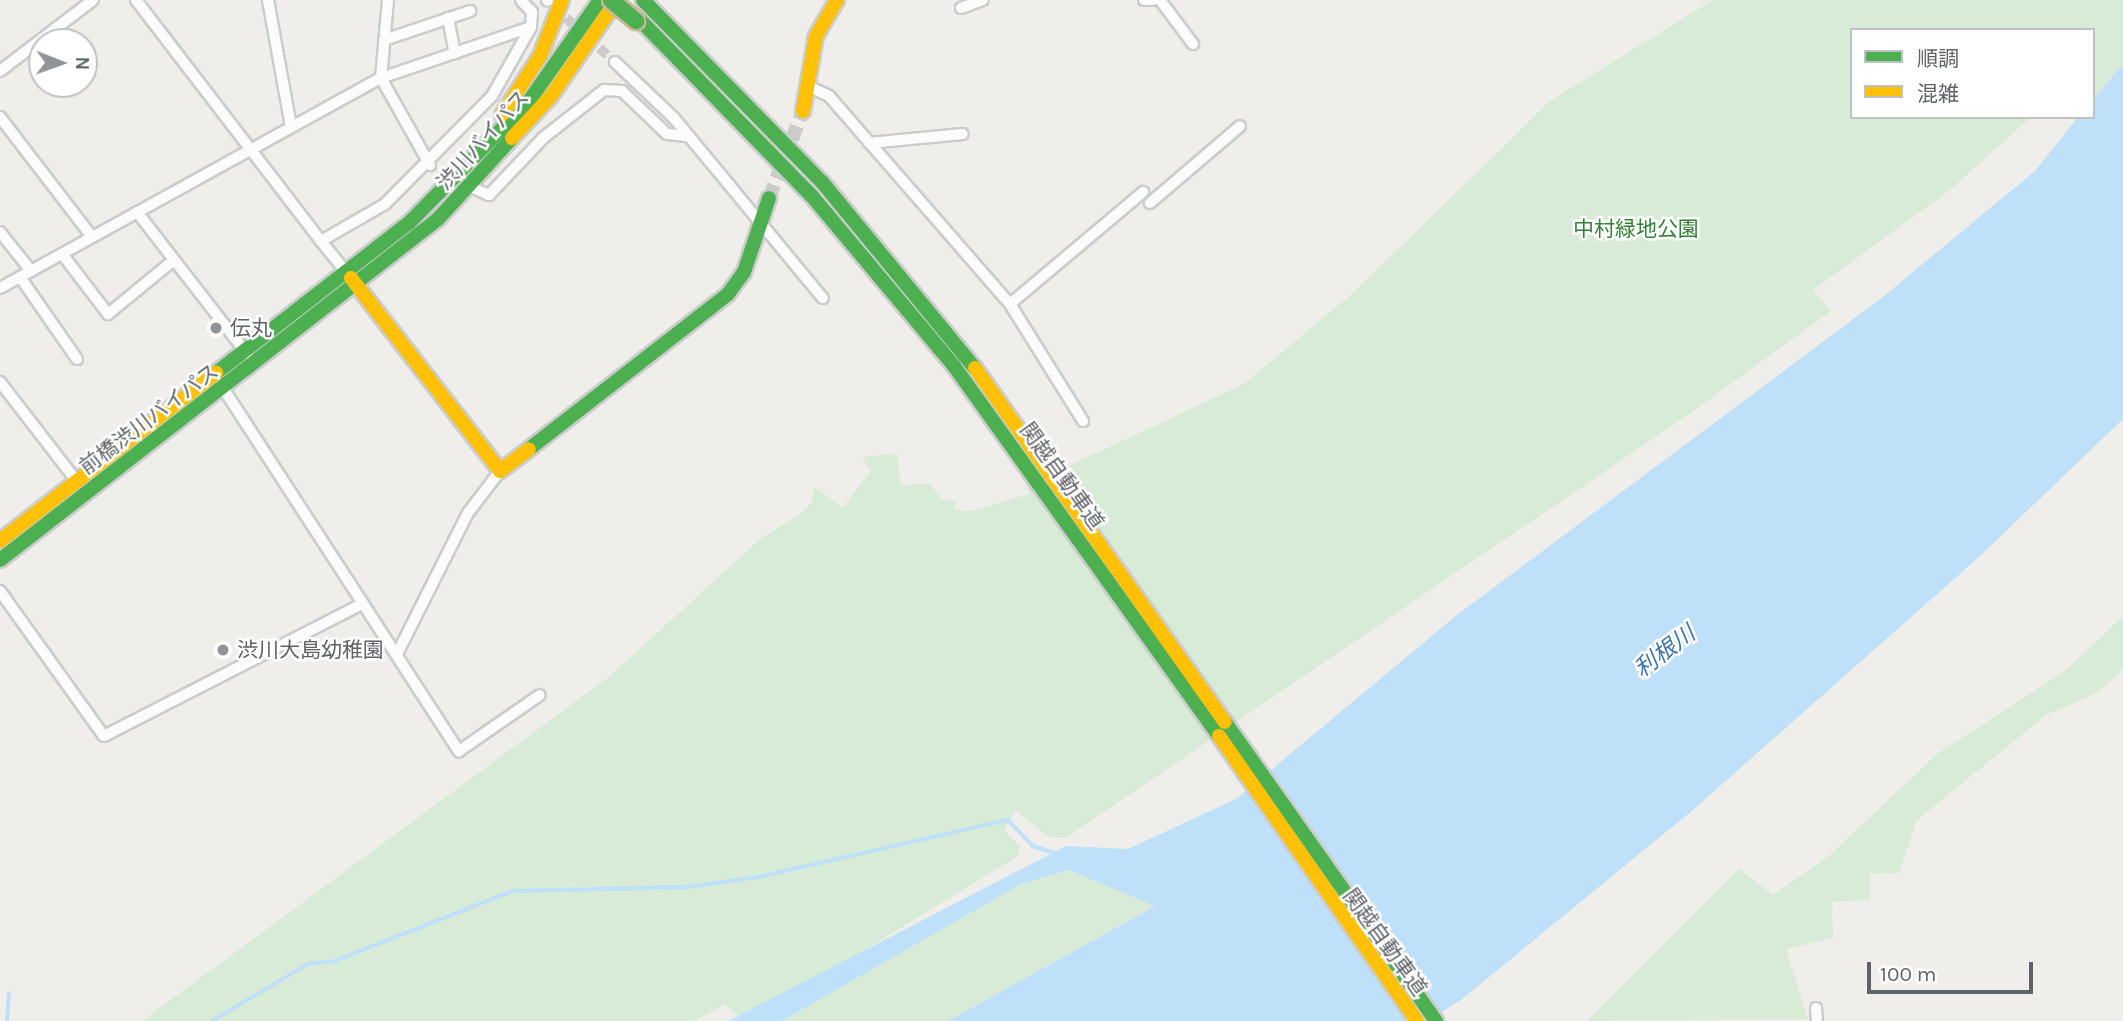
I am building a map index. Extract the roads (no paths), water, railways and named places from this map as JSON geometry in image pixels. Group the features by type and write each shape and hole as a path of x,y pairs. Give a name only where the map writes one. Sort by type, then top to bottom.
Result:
{"main road":[{"path":"439,196 527,80 552,0"},
{"name":"渋川バイパス","path":"351,278 439,196 529,101 600,0"},
{"path":"611,0 642,11"},
{"name":"渋川バイパス","path":"351,278 471,187 580,57 619,0"},
{"name":"関越自動車道","path":"619,0 642,11 873,240 1032,456 1436,1021"},
{"path":"803,111 810,87 816,36 838,0"},
{"name":"関越自動車道","path":"642,11 668,47 862,253 1032,456 1417,1021"},
{"path":"351,278 500,471 728,294 744,272 769,198"},
{"name":"前橋渋川バイパス","path":"0,541 75,479 244,350 351,278"},
{"name":"前橋渋川バイパス","path":"0,561 224,389 351,278"}],"street":[{"path":"0,71 93,0"},
{"path":"136,0 248,150 351,278"},
{"path":"268,0 291,127"},
{"path":"388,0 381,78 430,165"},
{"path":"321,241 385,204 430,165 492,96 531,27 532,12 521,0"},
{"path":"961,8 983,0"},
{"path":"1144,0 1153,0"},
{"path":"1160,0 1193,44"},
{"path":"384,40 470,11"},
{"path":"448,18 455,53"},
{"path":"0,288 381,78 531,27"},
{"path":"615,62 686,136 823,299"},
{"path":"810,87 829,96 1010,304 1083,421"},
{"path":"471,187 489,195 543,138 604,90 622,91 667,134 686,136"},
{"path":"0,117 92,237"},
{"path":"1150,203 1240,126"},
{"path":"869,143 962,134"},
{"path":"1010,304 1143,192"},
{"path":"137,212 255,364"},
{"path":"0,232 31,271"},
{"path":"62,254 108,314 174,260"},
{"path":"20,277 77,359"},
{"path":"214,374 362,604 463,753 540,695"},
{"path":"0,382 75,479"},
{"path":"397,654 468,513 500,471"},
{"path":"0,592 104,736 362,604"},
{"path":"1816,1008 1817,1021"}],"water":[{"name":"利根川","path":"2123,64 2123,419 1979,557 1694,809 1461,1000 1426,1021 948,1021 1155,906 1069,870 1021,884 782,1021 728,1021 1066,846 1128,849 1236,799 1457,615 1884,296 2035,171 2076,119 2095,119 2095,97"}],"waterway":[{"path":"212,1021 308,964 335,961 513,891 688,887 754,878 1008,820 1033,846 1055,853"},
{"path":"7,1021 9,994"}],"tunnel":[{"path":"555,8 615,62"},
{"path":"769,198 803,111"}],"place":[{"name":"伝丸","path":"216,328"},
{"name":"渋川大島幼稚園","path":"223,650"}],"park label":[{"name":"中村緑地公園","path":"1636,229"}]}
